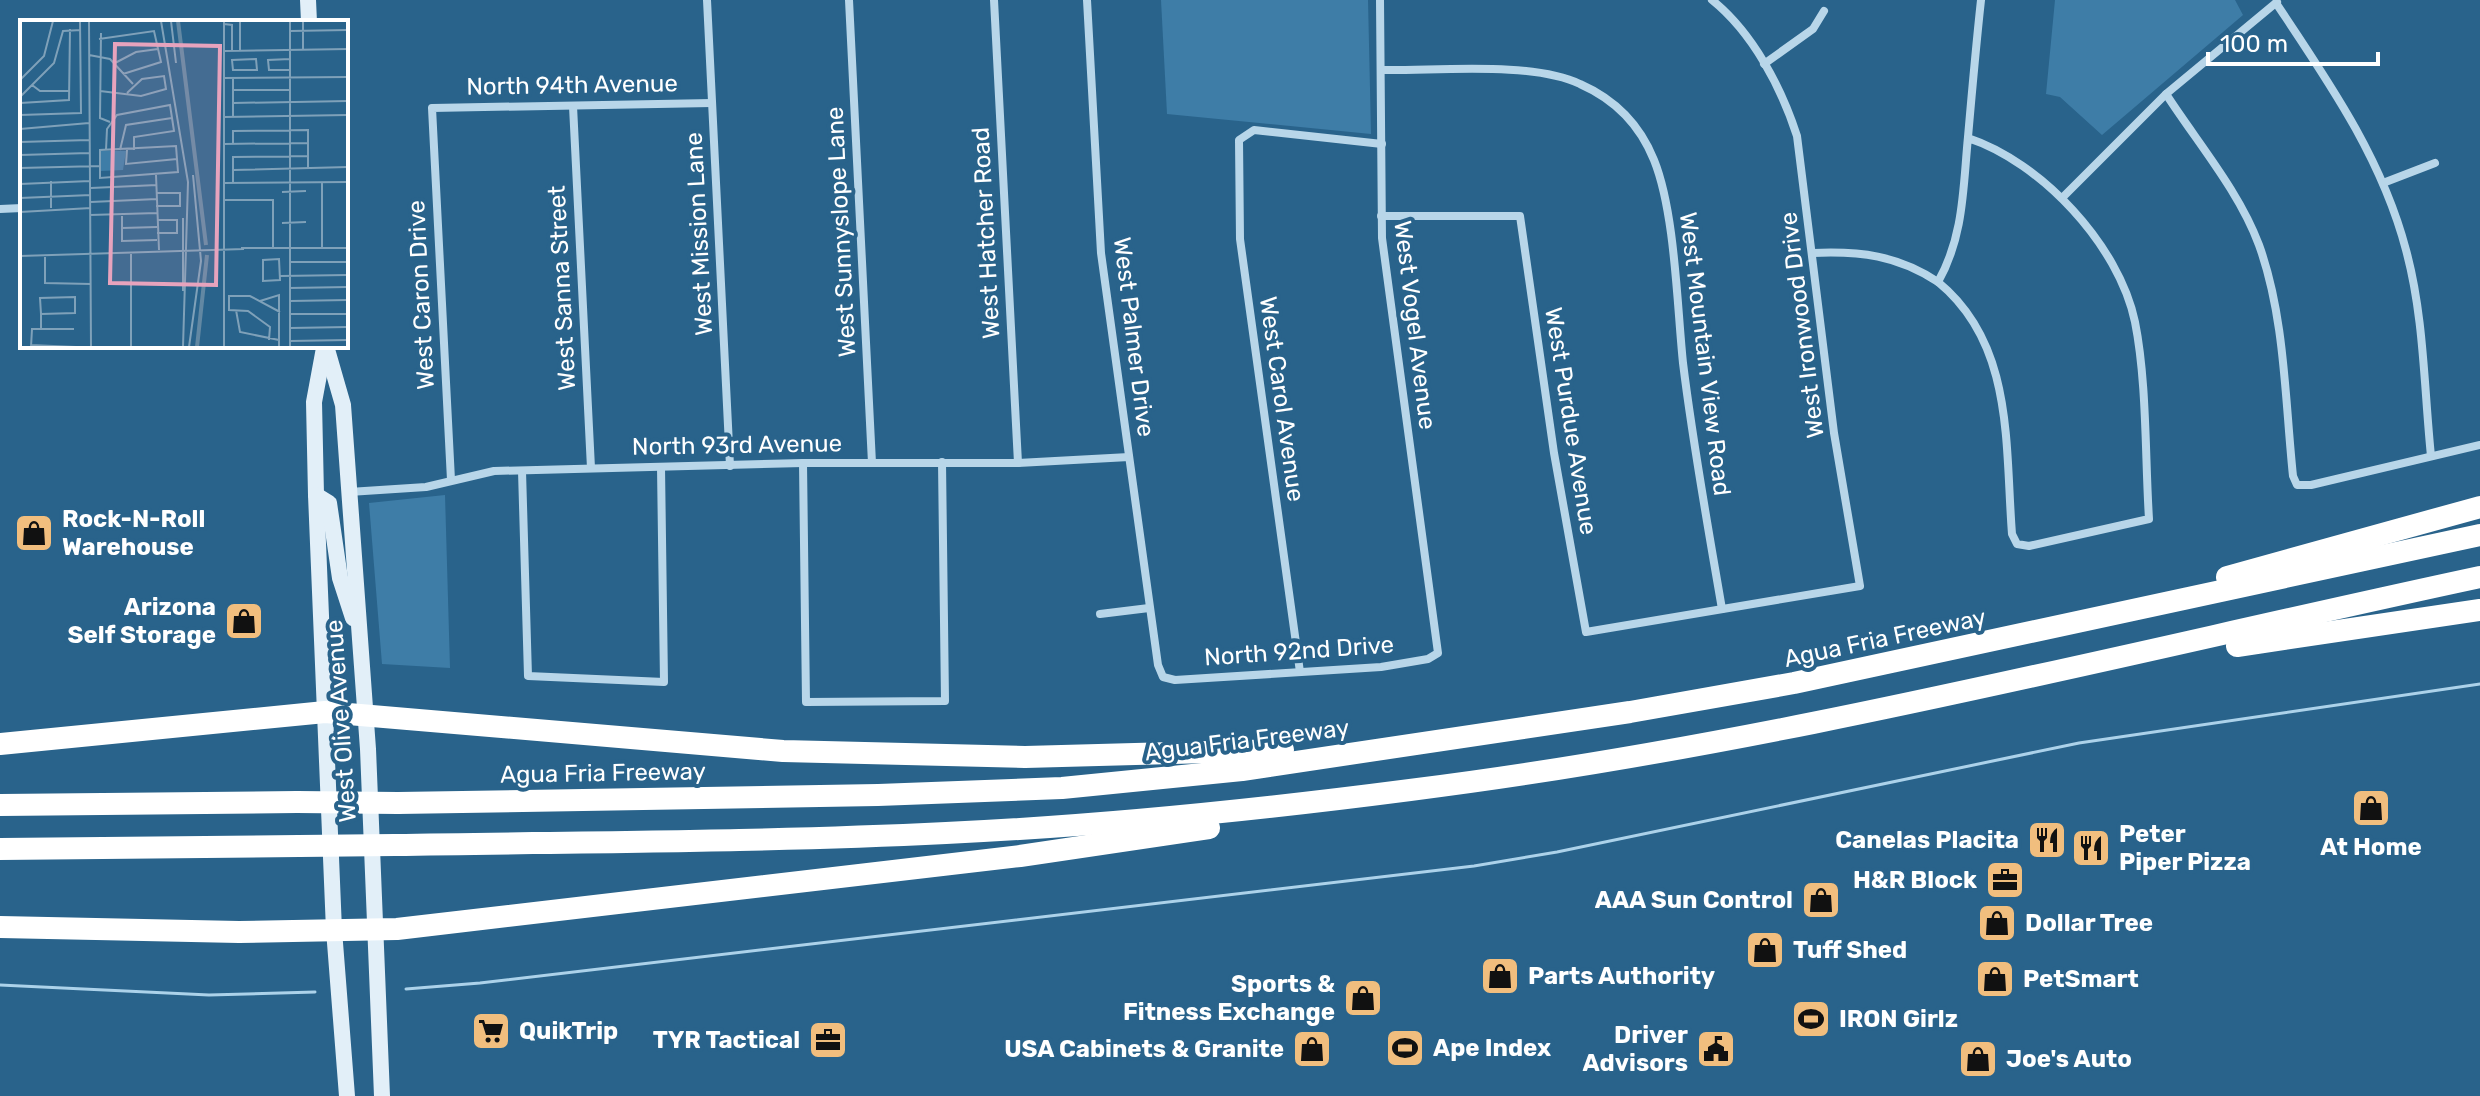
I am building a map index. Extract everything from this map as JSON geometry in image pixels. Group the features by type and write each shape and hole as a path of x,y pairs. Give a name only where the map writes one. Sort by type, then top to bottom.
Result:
{"highway":[{"path":"2133,612 2188,586 2480,507"},
{"name":"Agua Fria Freeway","path":"0,805 398,803 862,795 1062,788 1242,770 1630,712 1794,683 2480,535"},
{"path":"0,849 395,845 946,833 1141,820 1410,790 1610,761 1817,722 2480,577"},
{"path":"2133,655 2175,658 2480,610"},
{"path":"0,744 325,712 741,748 1038,757 1265,752 1630,712"},
{"path":"0,927 239,932 377,929 1020,856 1344,811 1410,790"}],"main road":[{"path":"308,0 309,20"},
{"name":"West Olive Avenue","path":"325,348 314,402 316,495 334,930 347,1096"},
{"name":"West Olive Avenue","path":"326,348 343,405 366,716 382,1096"},
{"path":"316,495 329,503 340,578 359,631"}],"street":[{"name":"West Mission Lane","path":"707,0 730,466"},
{"name":"West Sunnyslope Lane","path":"849,0 872,463"},
{"name":"West Hatcher Road","path":"994,0 1018,463"},
{"name":"West Palmer Drive","path":"1087,0 1101,253 1149,608 1163,677"},
{"name":"West Vogel Avenue","path":"1380,0 1381,216 1438,653"},
{"name":"West Ironwood Drive","path":"1712,0 1745,35 1764,64 1785,103 1797,136 1834,433 1860,586 1722,609"},
{"path":"1938,282 1957,240 1981,0"},
{"path":"2062,198 2166,94 2278,1 2348,112 2383,183 2412,276 2431,456"},
{"path":"1764,64 1813,29 1824,11"},
{"name":"West Mountain View Road","path":"1382,70 1528,71 1554,75 1589,88 1624,113 1653,156 1664,197 1693,439 1722,609"},
{"path":"2166,94 2238,204 2258,243 2273,297 2293,476 2297,485 2311,485 2480,445"},
{"name":"North 94th Avenue","path":"432,108 712,103"},
{"name":"West Sanna Street","path":"573,106 591,468"},
{"name":"West Caron Drive","path":"432,108 451,480"},
{"name":"West Carol Avenue","path":"1300,672 1240,239 1239,140 1245,133 1254,130 1382,144"},
{"path":"1813,253 1851,251 1885,256 1938,282 1971,316 1992,355 2000,385 2012,534 2017,544 2029,546 2149,519 2134,320 2115,273 2062,198 2024,164 1968,138"},
{"path":"2383,183 2435,163"},
{"path":"0,209 20,208"},
{"name":"West Purdue Avenue","path":"1381,216 1520,216 1554,453 1586,632 1722,609"},
{"name":"North 93rd Avenue","path":"349,492 426,487 477,473 803,463 1018,463 1129,457"},
{"path":"803,463 806,702 945,701 942,462"},
{"path":"522,471 528,676 664,682 661,467"},
{"path":"1100,614 1149,608"},
{"name":"North 92nd Drive","path":"1163,677 1175,680 1393,665 1428,659 1438,653"}],"shaded area":[{"path":"1161,0 1368,0 1371,134 1167,114"},
{"path":"2055,0 2235,0 2243,15 2102,135 2060,97 2046,94"},
{"path":"445,495 450,668 382,664 369,503"}],"waterway":[{"path":"406,989 480,983 1474,866 1557,852 2079,743 2480,684"},
{"path":"0,985 209,995 315,992"}],"place":[{"name":"Rock-N-Roll Warehouse","path":"34,533"},
{"name":"Arizona Self Storage","path":"244,621"},
{"name":"At Home","path":"2371,808"},
{"name":"Canelas Placita","path":"2047,840"},
{"name":"Peter Piper Pizza","path":"2091,848"},
{"name":"H&R Block","path":"2005,880"},
{"name":"AAA Sun Control","path":"1821,900"},
{"name":"Dollar Tree","path":"1997,923"},
{"name":"Tuff Shed","path":"1765,950"},
{"name":"Parts Authority","path":"1500,976"},
{"name":"PetSmart","path":"1995,979"},
{"name":"Sports & Fitness Exchange","path":"1363,998"},
{"name":"IRON Girlz","path":"1811,1019"},
{"name":"QuikTrip","path":"491,1031"},
{"name":"TYR Tactical","path":"828,1040"},
{"name":"Ape Index","path":"1405,1048"},
{"name":"USA Cabinets & Granite","path":"1312,1049"},
{"name":"Driver Advisors","path":"1716,1049"},
{"name":"Joe's Auto","path":"1978,1059"}]}
